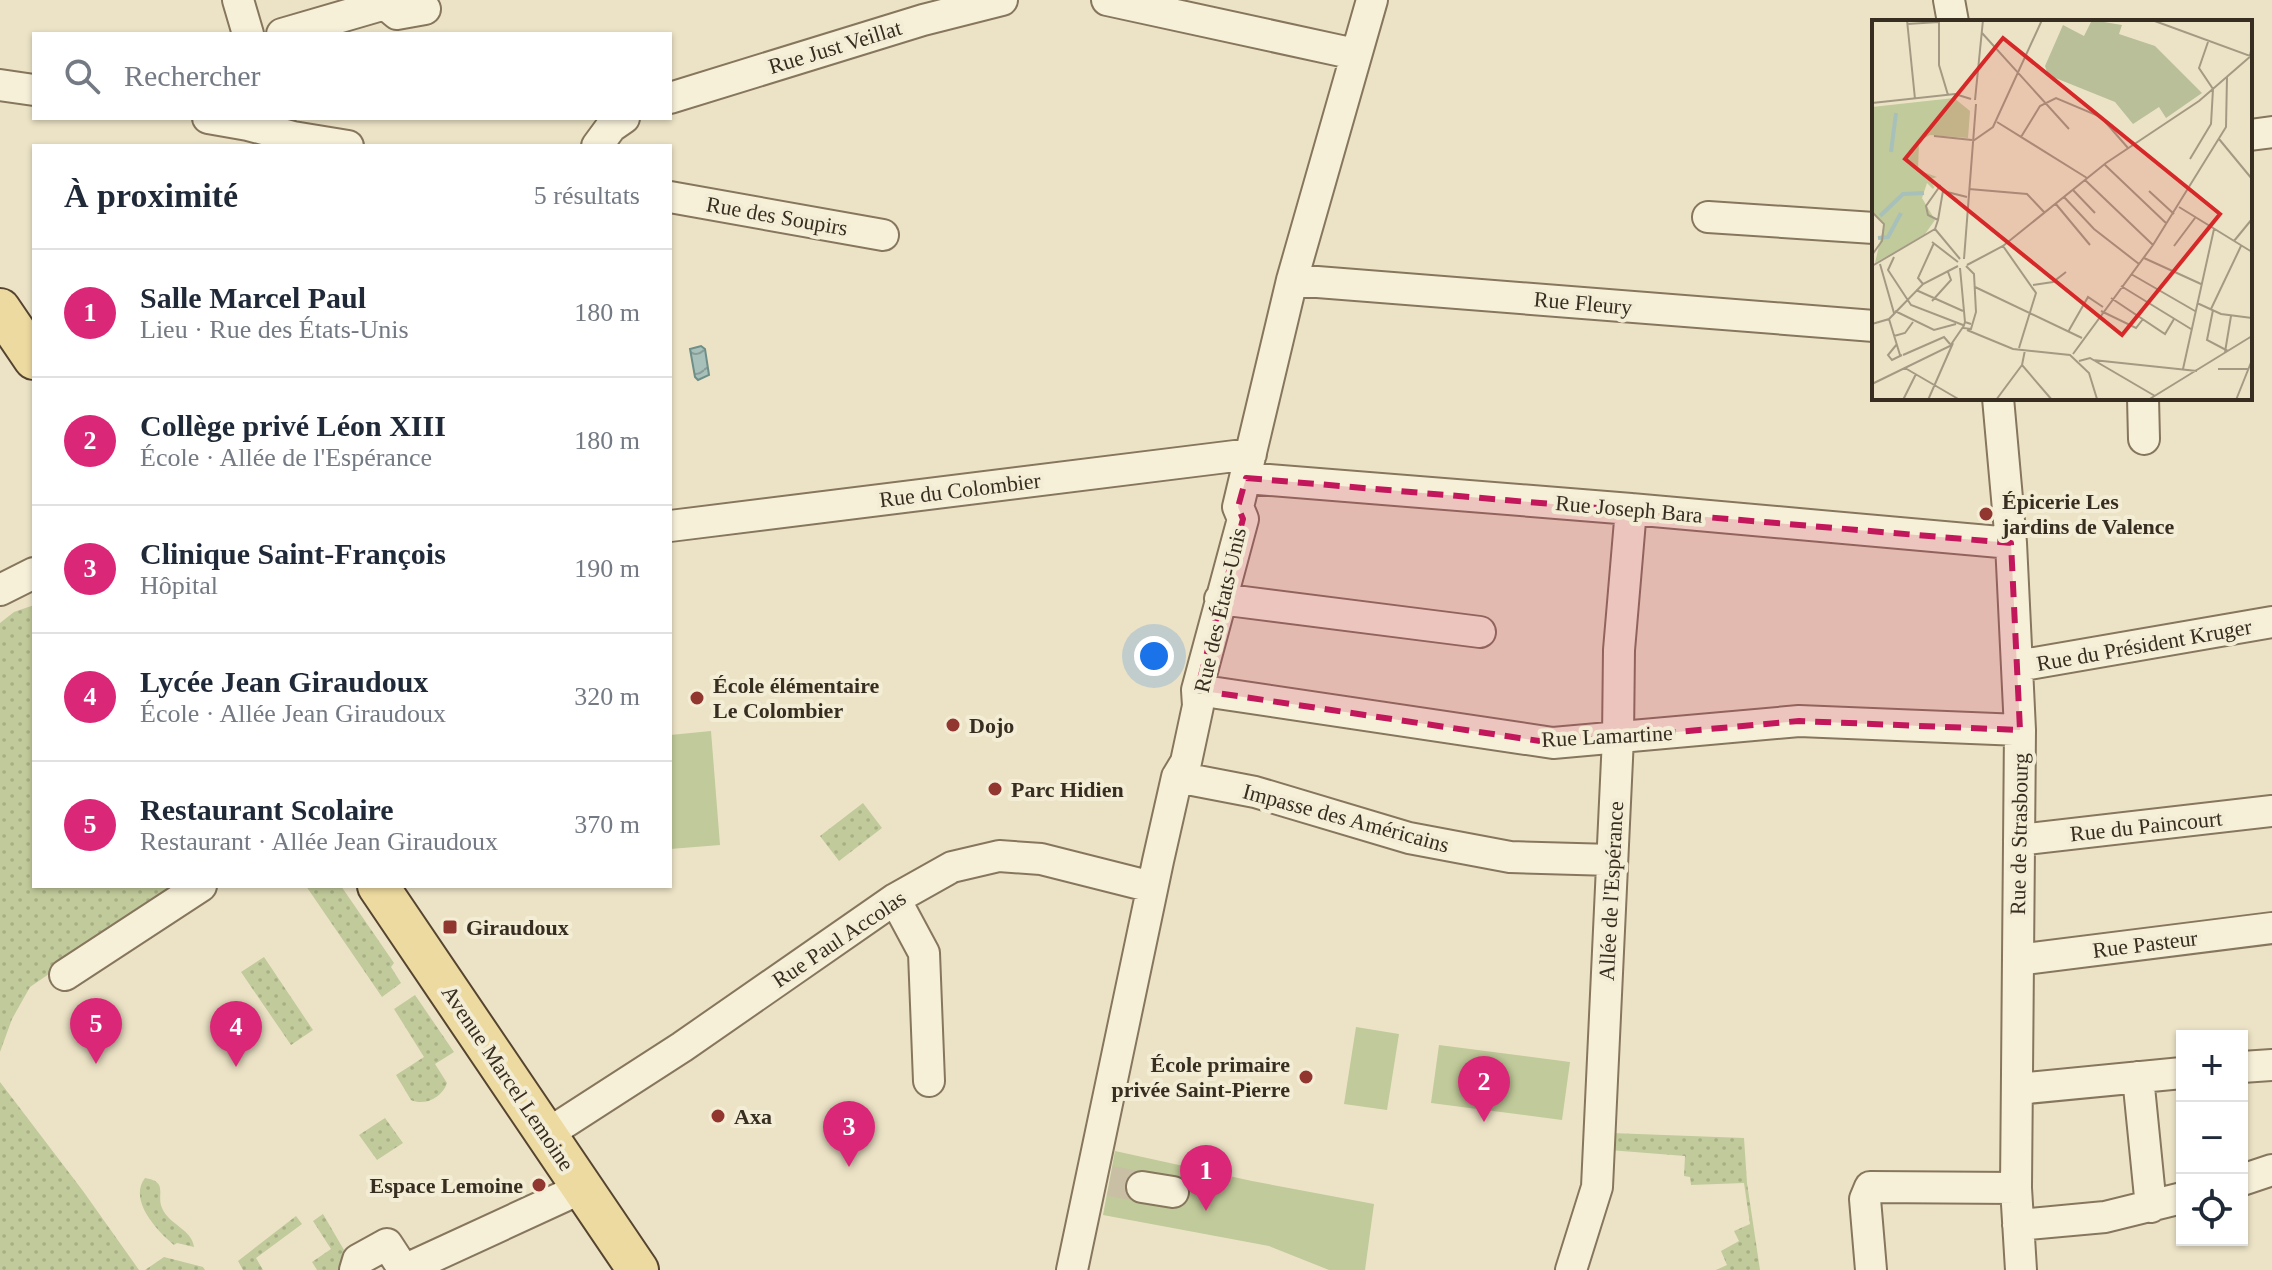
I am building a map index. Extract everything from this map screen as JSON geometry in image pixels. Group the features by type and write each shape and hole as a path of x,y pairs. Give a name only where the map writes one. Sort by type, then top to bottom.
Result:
{"main road":[{"path":"0,309 32,356"},
{"name":"Avenue Marcel Lemoine","path":"379,888 638,1270"},
{"name":"Avenue Marcel Lemoine","path":"397,888 656,1270"}],"street":[{"path":"238,0 247,32"},
{"name":"Rue Just Veillat","path":"672,97 937,16 1002,0"},
{"path":"1107,0 1355,54"},
{"name":"Rue des États-Unis","path":"1072,1270 1100,1180 1152,888 1177,777 1186,762 1198,706 1197,690 1243,519 1238,507 1292,280 1372,0"},
{"path":"1949,0 1953,20"},
{"path":"289,32 385,4 397,14 425,9"},
{"path":"0,85 32,90"},
{"path":"219,120 338,144"},
{"path":"598,144 611,127 621,120"},
{"path":"2252,135 2272,132"},
{"name":"Rue des Soupirs","path":"672,197 883,235"},
{"path":"1708,217 1872,228"},
{"name":"Rue Fleury","path":"1292,280 1872,326"},
{"name":"Rue de Strasbourg","path":"1998,400 2011,543 2020,730 2016,1188 2021,1270"},
{"path":"2143,400 2144,439"},
{"name":"Rue Joseph Bara","path":"1248,466 1631,509 2011,543"},
{"name":"Rue du Colombier","path":"672,526 1248,466"},
{"name":"Allée de l'Espérance","path":"1571,1270 1597,1187 1620,636 1631,509"},
{"path":"1220,599 1480,632"},
{"name":"Rue du Président Kruger","path":"2017,666 2272,622"},
{"name":"Rue Lamartine","path":"1197,690 1553,743 1799,721 2020,730"},
{"name":"Impasse des Américains","path":"1177,777 1255,792 1409,838 1510,857 1612,860"},
{"name":"Rue du Paincourt","path":"2019,840 2272,811"},
{"name":"Rue Paul Accolas","path":"558,1127 682,1047 895,899 952,867 999,856 1041,859 1152,888"},
{"path":"65,975 198,888"},
{"path":"895,899 924,953 929,1081"},
{"name":"Rue Pasteur","path":"2018,960 2272,928"},
{"path":"2248,1067 2272,1065"},
{"path":"2017,1089 2176,1074"},
{"path":"2138,1077 2151,1207"},
{"path":"2248,1178 2272,1170"},
{"path":"1142,1187 1173,1192"},
{"path":"1871,1270 1865,1199 1870,1187 2016,1188"},
{"path":"355,1270 358,1260 387,1244 404,1270 582,1188"},
{"path":"2018,1225 2105,1217 2176,1200"}],"highlighted area":[{"path":"1246,478 2011,543 2020,730 1799,721 1553,743 1197,690 1243,519 1238,507"}],"green space":[{"path":"32,606 32,888 174,888 30,987 12,1019 0,1052 0,623 14,612"},
{"path":"711,731 720,845 672,849 672,735"},
{"path":"863,803 882,828 839,861 820,836"},
{"path":"307,888 342,888 394,963 391,967 401,983 382,997"},
{"path":"264,957 313,1030 291,1045 241,972"},
{"path":"415,995 454,1052 435,1064 447,1083 445,1088 437,1097 422,1102 411,1100 396,1075 424,1057 394,1009"},
{"path":"1356,1027 1399,1034 1387,1110 1344,1104"},
{"path":"1439,1045 1570,1062 1562,1120 1431,1103"},
{"path":"0,1082 83,1191 139,1270 0,1270"},
{"path":"385,1118 403,1143 377,1160 359,1135"},
{"path":"1611,1133 1744,1138 1747,1183 1760,1270 1716,1270 1727,1265 1721,1251 1739,1241 1734,1231 1750,1224 1744,1183 1691,1185 1690,1177 1684,1176 1685,1156 1609,1150"},
{"path":"1115,1151 1374,1204 1365,1270 1329,1270 1269,1246 1103,1215"},
{"path":"145,1178 157,1182 165,1214 189,1236 194,1247 174,1245 153,1223 140,1196"},
{"path":"323,1214 344,1250 339,1270 317,1270 312,1262 331,1249 313,1221"},
{"path":"296,1216 302,1224 256,1258 263,1270 243,1270 238,1261"},
{"path":"164,1257 203,1267 205,1270 145,1270"}],"water":[{"path":"701,346 705,349 709,375 698,380 690,349"}],"tunnel":[{"path":"1110,1181 1142,1187"}],"place":[{"name":"Épicerie Les jardins de Valence","path":"1986,514"},
{"name":"École élémentaire Le Colombier","path":"697,698"},
{"name":"Dojo","path":"953,725"},
{"name":"Parc Hidien","path":"995,789"},
{"name":"Giraudoux","path":"450,927"},
{"name":"Restaurant Scolaire","path":"96,1064"},
{"name":"Lycée Jean Giraudoux","path":"236,1067"},
{"name":"École primaire privée Saint-Pierre","path":"1306,1077"},
{"name":"Axa","path":"718,1116"},
{"name":"Collège privé Léon XIII","path":"1484,1122"},
{"name":"Clinique Saint-François","path":"849,1167"},
{"name":"Espace Lemoine","path":"539,1185"},
{"name":"Salle Marcel Paul","path":"1206,1211"}]}
